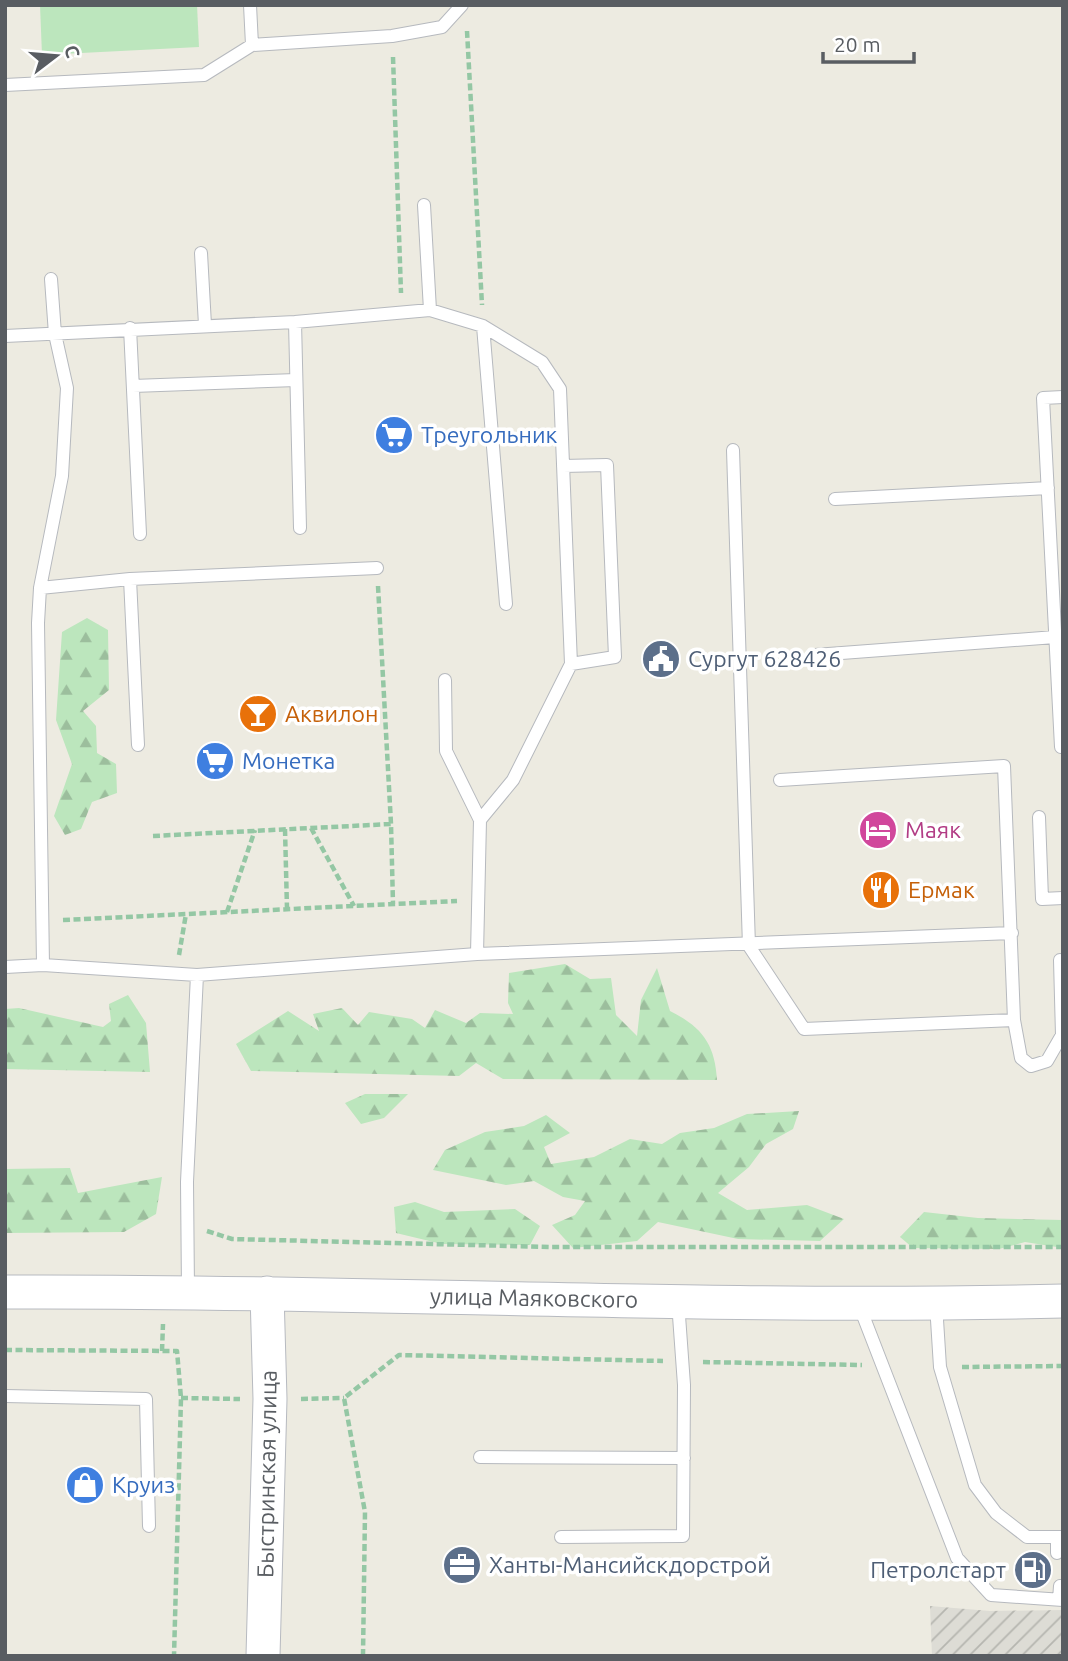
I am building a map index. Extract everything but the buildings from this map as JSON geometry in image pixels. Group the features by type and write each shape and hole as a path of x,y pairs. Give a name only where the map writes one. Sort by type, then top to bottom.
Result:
{"main road":[{"name":"улица Маяковского","path":"5,1292 188,1291 859,1304 1063,1301"},
{"name":"Быстринская улица","path":"263,1656 270,1399 267,1293"}],"lane":[{"path":"250,5 252,45"},
{"path":"5,85 204,75 252,45 392,36 442,27 462,5"},
{"path":"424,205 430,310"},
{"path":"201,253 205,325"},
{"path":"43,965 40,587 62,476 67,388 55,334 51,279"},
{"path":"5,336 295,322 430,310 483,326 542,362 560,388 571,664 513,780 480,820"},
{"path":"295,322 300,528"},
{"path":"483,326 506,604"},
{"path":"130,328 140,534"},
{"path":"133,386 296,380"},
{"path":"1061,747 1043,398 1063,397"},
{"path":"733,450 749,946 804,1029 1014,1020"},
{"path":"563,466 607,465 615,657 571,664"},
{"path":"835,499 1048,488"},
{"path":"40,587 130,579 377,568"},
{"path":"130,579 138,745"},
{"path":"815,655 1055,637"},
{"path":"445,680 446,751 480,820 477,954"},
{"path":"780,780 1004,766 1014,1020 1021,1058 1031,1066 1047,1061 1062,1035 1060,960"},
{"path":"1039,817 1042,899 1063,898"},
{"path":"5,967 43,965 197,975 477,954 749,946 1012,933"},
{"path":"188,1291 187,1182 197,975"},
{"path":"561,1538 683,1536 684,1458 678,1301"},
{"path":"859,1304 957,1558 991,1595 1061,1600 1060,1586"},
{"path":"936,1304 940,1367 975,1485 996,1513 1027,1536 1060,1537 1058,1553"},
{"path":"5,1396 146,1399 149,1525"},
{"path":"480,1457 684,1458"}],"path":[{"path":"466,19 483,326"},
{"path":"392,36 402,311"},
{"path":"377,568 393,904"},
{"path":"153,835 391,824"},
{"path":"311,828 354,906"},
{"path":"285,829 286,909"},
{"path":"227,912 255,830"},
{"path":"42,921 478,900"},
{"path":"201,1229 232,1239 551,1247 1063,1247"},
{"path":"363,1656 365,1512 344,1398 399,1355 882,1366"},
{"path":"940,1367 1063,1366"}],"shaded area":[{"path":"930,1606 990,1611 1063,1610 1063,1656 932,1656"}],"green space":[{"path":"40,5 197,5 199,47 42,55"},
{"path":"87,618 108,630 109,690 83,711 96,726 97,753 116,764 117,793 92,802 81,829 65,835 54,816 72,764 56,720 62,632"},
{"path":"565,964 590,979 611,978 616,1015 637,1036 641,1000 657,968 670,1011 691,1023 710,1047 717,1080 503,1079 476,1063 459,1076 251,1071 236,1044 288,1011 319,1031 313,1014 342,1008 358,1025 369,1012 412,1019 425,1028 435,1010 466,1023 480,1013 513,1014 508,1003 509,973"},
{"path":"128,995 146,1023 150,1072 5,1069 5,1009 19,1008 103,1027 111,1021 109,1004"},
{"path":"365,1094 408,1094 384,1118 361,1124 345,1103"},
{"path":"799,1111 793,1129 766,1144 749,1167 718,1193 747,1210 807,1205 844,1219 820,1241 738,1239 658,1222 637,1241 573,1248 552,1225 575,1215 585,1201 563,1197 534,1181 506,1185 433,1170 445,1150 485,1132 524,1126 546,1115 570,1133 544,1147 551,1164 594,1157 630,1139 662,1144 680,1133 714,1128 747,1114"},
{"path":"70,1168 78,1193 162,1177 156,1214 124,1232 5,1233 5,1169"},
{"path":"415,1202 444,1212 515,1209 540,1226 530,1245 442,1244 396,1233 394,1207"},
{"path":"924,1212 978,1218 1063,1220 1063,1248 1025,1242 999,1249 913,1248 900,1237"}],"place":[{"name":"Треугольник","path":"394,435"},
{"name":"Сургут 628426","path":"661,659"},
{"name":"Аквилон","path":"258,714"},
{"name":"Монетка","path":"215,761"},
{"name":"Маяк","path":"878,830"},
{"name":"Ермак","path":"881,890"},
{"name":"Круиз","path":"85,1485"},
{"name":"Ханты-Мансийскдорстрой","path":"462,1565"},
{"name":"Петролстарт","path":"1033,1570"}]}
